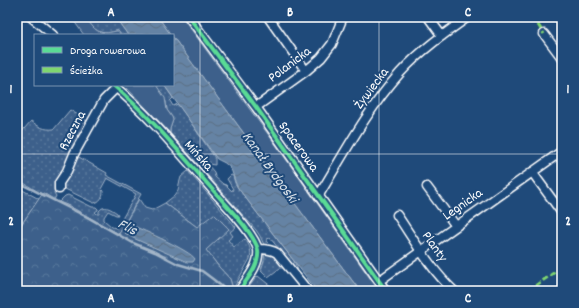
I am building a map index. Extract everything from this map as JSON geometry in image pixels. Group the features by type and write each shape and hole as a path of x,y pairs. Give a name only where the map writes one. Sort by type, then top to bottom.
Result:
{"street":[{"path":"31,17 52,34"},
{"name":"Spacerowa","path":"189,17 256,107 386,291"},
{"path":"268,17 306,71"},
{"name":"Polanicka","path":"256,107 318,62 330,47 343,17"},
{"path":"428,17 442,36"},
{"name":"Żywiecka","path":"319,196 379,99 406,67 421,53 468,17"},
{"path":"544,34 562,58"},
{"name":"Rzeczna","path":"59,189 60,183 74,154 104,100 115,87"},
{"name":"Mińska","path":"115,87 147,116 228,207 251,235 258,249"},
{"name":"Legnicka","path":"379,281 562,151"},
{"path":"532,172 562,213"},
{"path":"427,187 456,226"},
{"name":"Planty","path":"396,215 441,278 454,291"},
{"path":"239,291 255,266 258,259 258,249 274,250 308,291"}],"shaded area":[{"path":"236,227 245,239 234,247 228,240 232,236 230,232"}],"green space":[{"path":"71,17 85,17 98,31 105,33 118,31 120,34 83,34"},
{"path":"85,17 115,17 127,34 120,34 118,31 105,33 94,28"},
{"path":"158,17 182,17 276,145 379,291 360,291 261,158 251,148 248,139 174,38 174,34 170,34"},
{"path":"125,86 157,86 165,98 167,110 173,120 170,133"},
{"path":"157,86 165,86 173,98 170,101 173,106 178,104 215,158 215,165 208,165 214,172 215,177 232,191 233,189 227,179 231,175 233,176 238,188 294,261 298,270 297,271 270,238 267,239 268,247 265,247 256,230 170,133 173,120 167,110 166,102"},
{"path":"70,110 87,122 55,189 54,193 56,196 54,200 17,179 17,137 31,121 42,128 54,129"},
{"path":"77,156 107,173 106,175 141,194 119,234 59,202 68,195 92,207 96,207 98,210 95,212 97,214 99,214 99,211 103,208 110,209 118,215 108,211 104,217 104,220 112,227 116,228 136,194 107,178 101,189 103,191 102,197 98,202 94,203 63,188 62,185"},
{"path":"188,171 236,227 230,232 233,236 228,240 234,247 245,239 251,251 250,259 233,289 230,279 206,250 228,229 197,227 165,203 178,191 181,177"},
{"path":"17,187 39,199 17,231"},
{"path":"43,193 119,234 139,199 145,208 152,210 165,203 197,227 214,214 229,229 206,250 230,279 233,291 17,291 17,231"},
{"path":"265,253 272,253 284,268 280,268 268,277 261,270"},
{"path":"258,276 277,291 246,291"}],"water":[{"path":"115,17 158,17 170,34 127,34"},
{"path":"174,38 248,139 251,148 261,158 360,291 317,291 238,188 229,166 217,159 165,86 174,86"},
{"path":"128,225 166,241 192,255 195,259 193,262 187,262 133,238 125,233 125,229"}],"waterway":[{"name":"Flis","path":"17,182 87,217 133,243 178,264 202,271 227,291"}],"marked path":[{"path":"533,17 544,34"},
{"path":"528,291 562,267"}],"cycle path":[{"path":"189,17 256,107 386,291"},
{"path":"114,86 140,109 164,135 231,210 256,243 258,250 257,261 252,272 239,291"}],"water label":[{"name":"Kanał Bydgoski","path":"269,168"}]}
